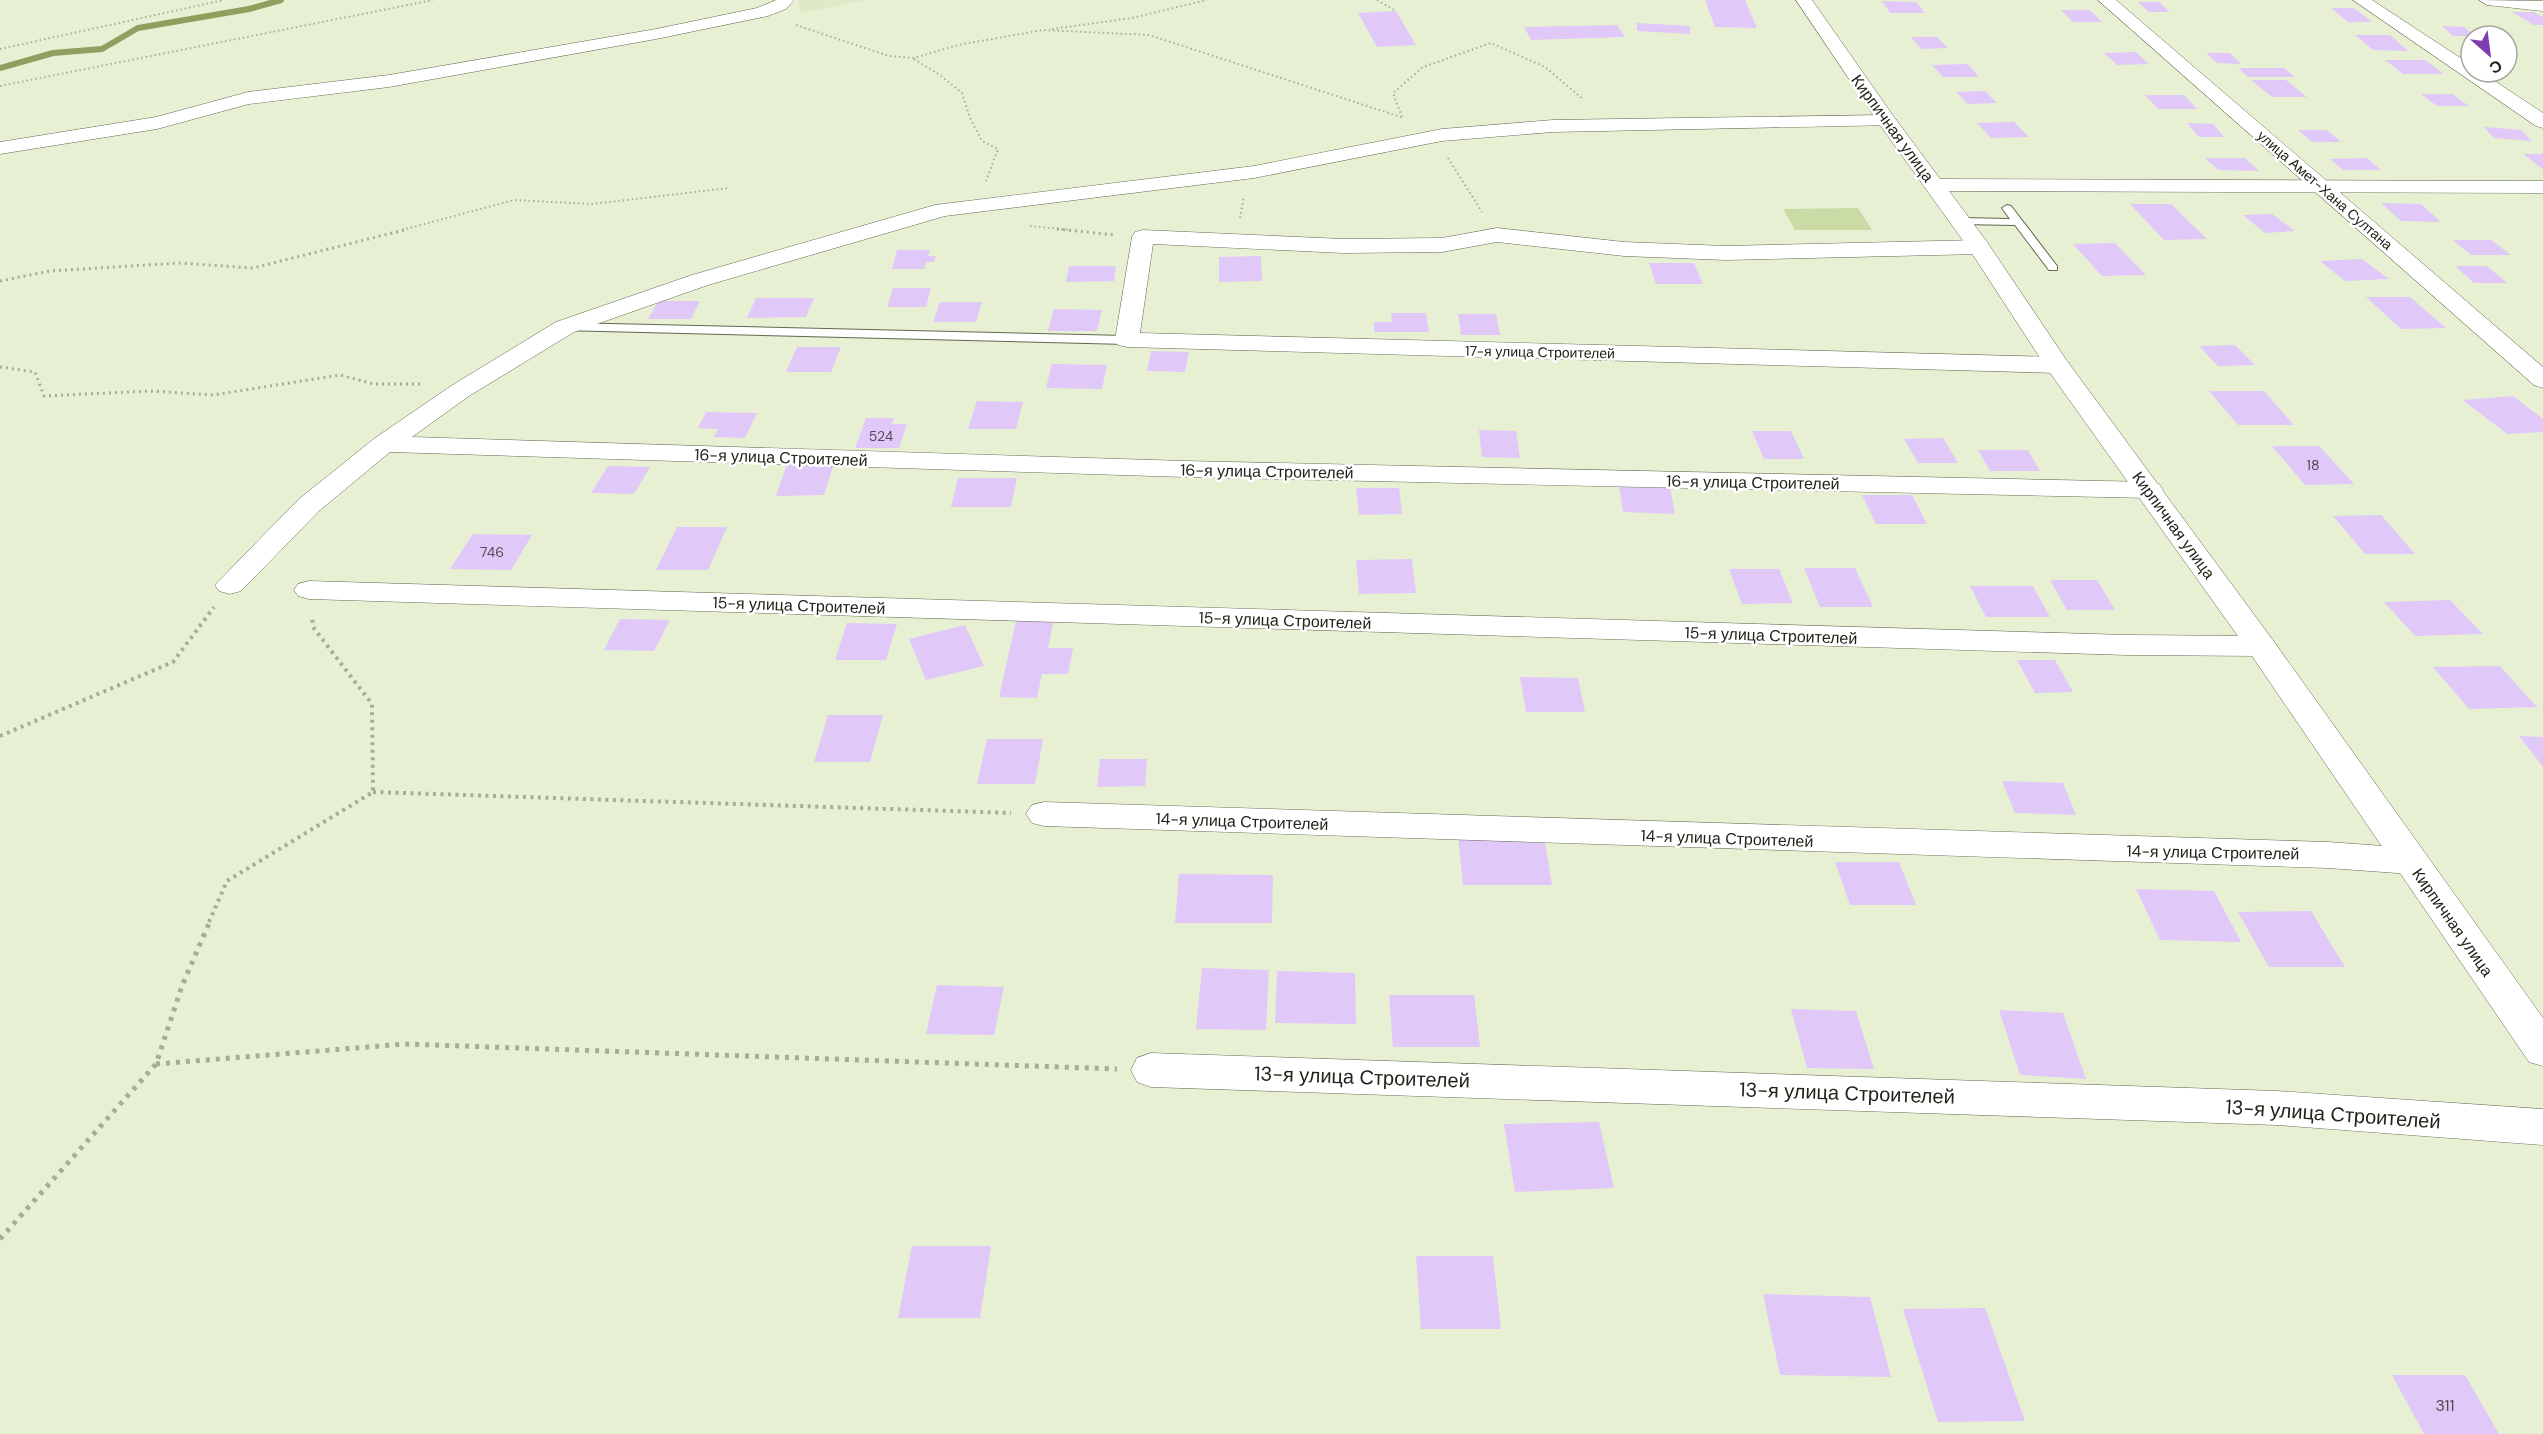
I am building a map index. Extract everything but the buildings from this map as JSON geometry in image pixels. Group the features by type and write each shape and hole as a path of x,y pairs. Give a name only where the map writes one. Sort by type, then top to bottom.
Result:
{"street":[{"path":"0,148 157,123 248,98 389,81 656,34 762,12 786,0"},
{"name":"Кирпичная улица","path":"1804,0 1887,121 1979,248 2057,365 2261,646 2543,1050"},
{"name":"улица Амет-Хана Султана","path":"2106,0 2543,380"},
{"path":"2361,0 2543,122"},
{"path":"2487,0 2543,6"},
{"path":"230,585 309,506 384,444 460,391 565,327 723,274 943,210 1254,172 1442,135 1553,126 1887,121"},
{"path":"1934,185 2543,187"},
{"path":"1126,340 1143,237 1236,243 1343,246 1442,245 1497,235 1624,249 1726,253 1979,248"},
{"name":"17-я улица Строителей","path":"1126,340 2057,365"},
{"name":"16-я улица Строителей","path":"384,444 1161,469 2149,490"},
{"name":"15-я улица Строителей","path":"309,590 2103,645 2261,646"},
{"name":"14-я улица Строителей","path":"1044,814 2201,853 2328,855 2410,861"},
{"name":"13-я улица Строителей","path":"1151,1070 2277,1108 2499,1125 2543,1126"}],"lane":[{"path":"2007,208 2053,268"},
{"path":"1960,221 2018,222"},
{"path":"565,327 1126,340"}],"path":[{"path":"0,49 224,0"},
{"path":"0,86 433,0"},
{"path":"789,27 798,25 889,56 914,58 958,45 1132,18 1207,0"},
{"path":"1377,0 1396,11"},
{"path":"1043,30 1149,35 1401,117"},
{"path":"1452,58 1491,43 1545,67 1588,103"},
{"path":"914,58 962,93 970,118 982,141 998,150 984,187 980,206"},
{"path":"1236,243 1242,201 1254,172"},
{"path":"0,281 50,271 179,263 253,268 330,250 514,200 592,204 729,188"},
{"path":"1024,225 1143,237"},
{"path":"0,367 35,372 44,396 150,391 213,395 340,375 374,384 430,384 460,391"},
{"path":"0,736 173,662 230,585"},
{"path":"309,590 313,627 372,704 373,792"},
{"path":"0,1239 156,1064 182,986 227,881 373,792 1044,814"},
{"path":"156,1064 405,1044 1151,1070"}],"shaded area":[{"path":"798,0 866,0 801,13"},
{"path":"1858,208 1872,230 1795,230 1783,209"}],"waterway":[{"path":"0,68 53,53 102,49 138,28 249,9 281,0"}]}
